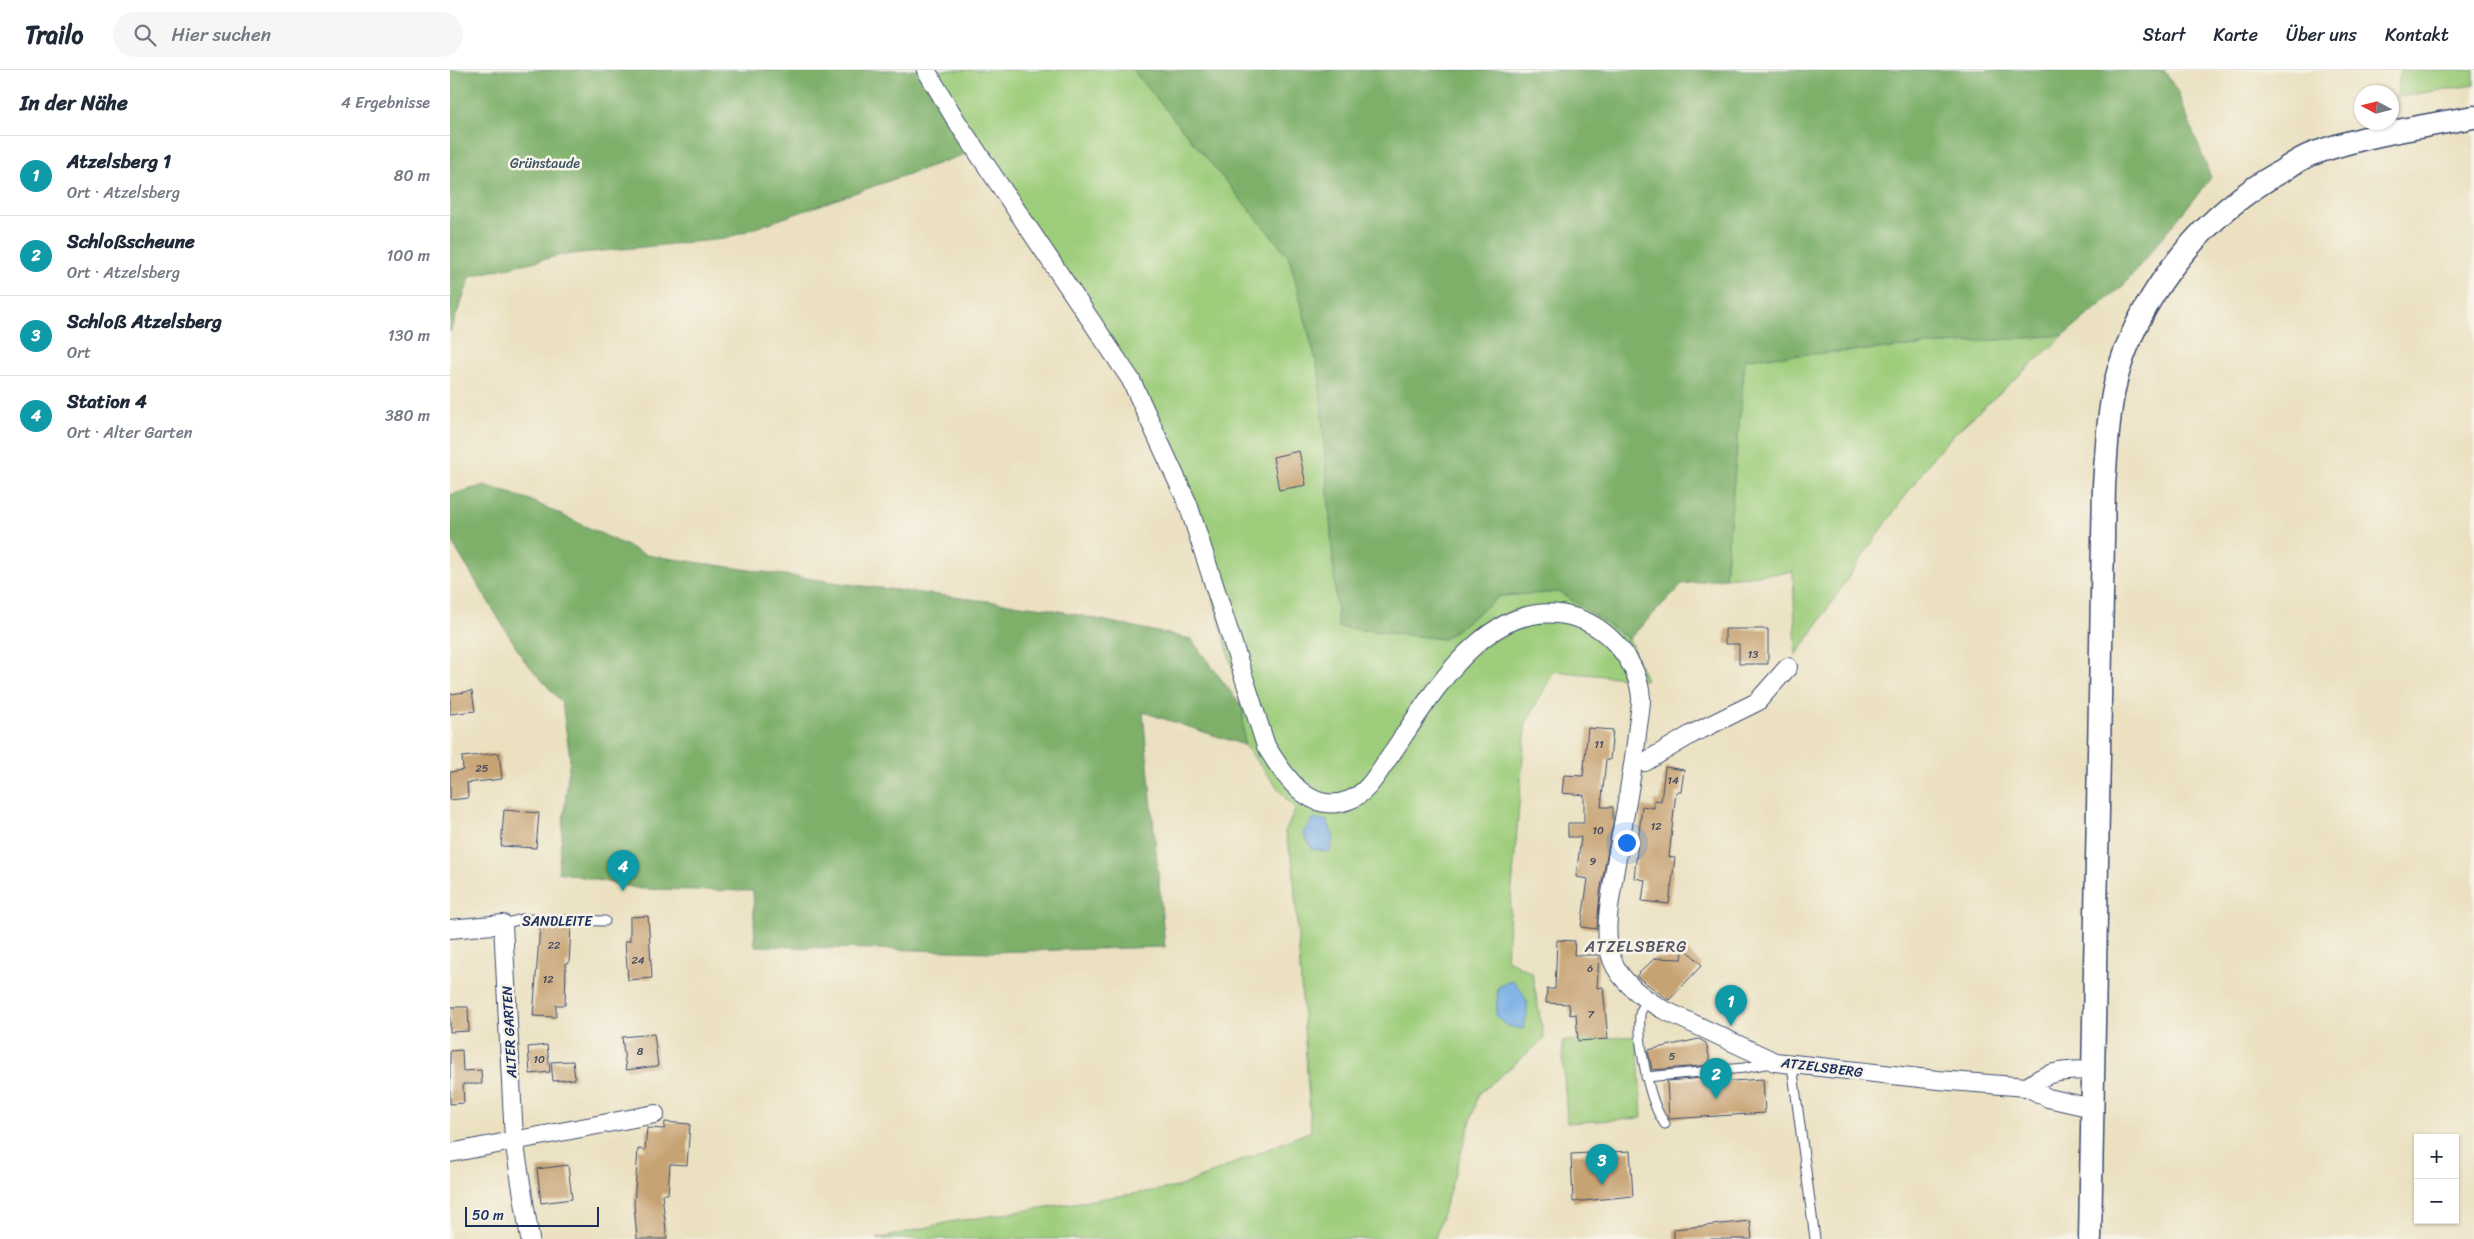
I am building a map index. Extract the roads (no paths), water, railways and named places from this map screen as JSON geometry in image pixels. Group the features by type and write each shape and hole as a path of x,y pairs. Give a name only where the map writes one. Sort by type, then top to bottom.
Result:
{"street":[{"name":"ATZELSBERG","path":"926,70 957,122 1131,380 1188,504 1266,746 1286,778 1310,798 1328,804 1349,800 1368,787 1414,720 1460,660 1496,627 1514,618 1536,613 1558,613 1578,618 1593,625 1619,647 1632,665 1641,698 1634,761 1611,892 1608,925 1610,953 1618,972 1648,1000 1783,1064 2027,1087 2048,1098 2092,1108"},
{"path":"2090,1239 2104,485 2110,413 2120,369 2140,319 2182,253 2218,215 2260,183 2309,155 2365,137 2474,117"},
{"path":"1634,761 1645,762 1692,734 1757,702 1788,667"},
{"name":"SANDLEITE","path":"450,929 504,924"},
{"name":"ALTER GARTEN","path":"504,924 514,1140 530,1239"},
{"path":"2027,1087 2040,1077 2055,1071 2093,1070"},
{"path":"450,1153 656,1114"}],"lane":[{"name":"SANDLEITE","path":"504,924 522,919 605,921"},
{"path":"1648,1000 1640,1012 1646,1076 1658,1115 1665,1124"},
{"path":"1646,1076 1783,1064 1815,1239"}],"water":[{"path":"1314,818 1327,821 1334,838 1329,852 1312,849 1303,833"},
{"path":"1512,980 1525,997 1527,1014 1523,1029 1508,1026 1496,1016 1498,987"}],"place":[{"name":"Station 4","path":"623,891"},
{"name":"Atzelsberg 1","path":"1731,1026"},
{"name":"Schloßscheune","path":"1716,1099"},
{"name":"Schloß Atzelsberg","path":"1602,1185"}],"district":[{"name":"ATZELSBERG","path":"1636,946"}],"park label":[{"name":"Grünstaude","path":"545,163"}]}
